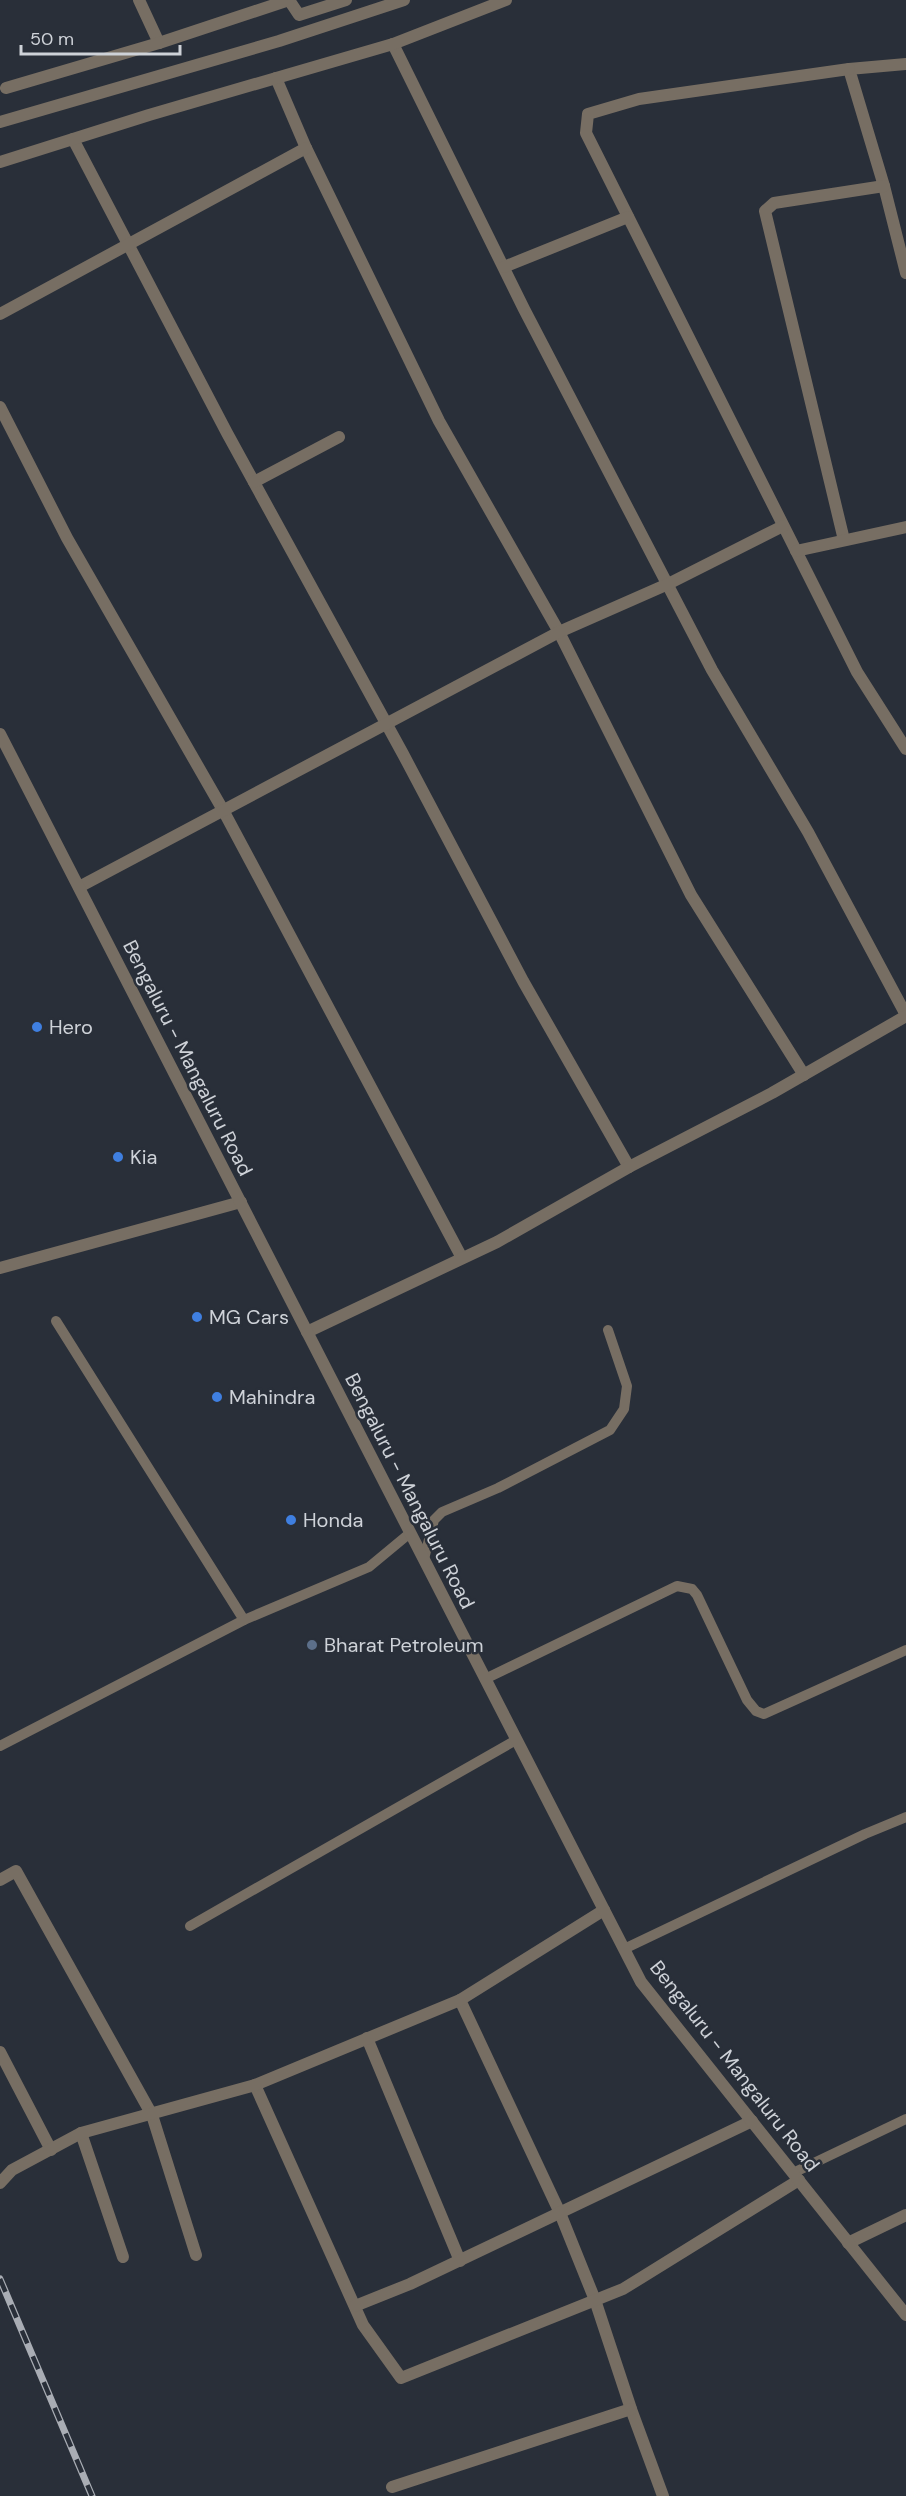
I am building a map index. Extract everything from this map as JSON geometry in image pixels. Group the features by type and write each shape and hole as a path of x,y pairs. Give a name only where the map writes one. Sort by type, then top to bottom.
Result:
{"street":[{"path":"139,0 159,43"},
{"path":"3,84 159,43 289,0 299,15 346,0"},
{"path":"0,122 279,41 404,0"},
{"path":"0,162 393,44 472,6 506,0"},
{"path":"307,1332 497,1242 629,1167 804,1075 906,1016 808,832 712,670 504,267 393,44"},
{"path":"906,63 639,99 588,114 586,133 857,672 906,748"},
{"path":"849,69 884,186 906,273"},
{"path":"276,78 306,148 439,421 559,632 691,895 804,1075"},
{"path":"73,139 254,482 386,723 523,981 629,1167"},
{"path":"0,314 127,243 306,148"},
{"path":"844,540 765,211 774,203 884,186"},
{"path":"504,267 628,217"},
{"path":"0,407 67,538 223,810 462,1258"},
{"path":"254,482 339,437"},
{"path":"79,887 559,632 668,584 783,526"},
{"path":"796,550 906,527"},
{"name":"Bengaluru - Mangaluru Road","path":"1,737 641,1982 906,2315"},
{"path":"0,1268 240,1202"},
{"path":"0,1880 16,1871 152,2115 196,2255"},
{"path":"0,2183 12,2170 81,2133 255,2085 460,2000 603,1910"},
{"path":"460,2000 560,2213 595,2300 663,2496"},
{"path":"367,2038 460,2261"},
{"path":"0,2052 51,2150"},
{"path":"255,2085 363,2325 398,2376 403,2379 623,2289 796,2177"},
{"path":"355,2306 460,2261 752,2121"},
{"path":"81,2133 123,2257"},
{"path":"848,2243 906,2215"},
{"path":"392,2487 631,2409"}],"lane":[{"path":"56,1321 244,1620"},
{"path":"424,1559 434,1520 442,1512 498,1488 610,1430 624,1409 627,1386 608,1330"},
{"path":"0,1746 244,1620 369,1568 410,1533"},
{"path":"485,1678 677,1586 692,1589 697,1595 747,1700 756,1711 764,1714 773,1712 906,1650"},
{"path":"190,1926 516,1740"},
{"path":"624,1949 865,1834 906,1817"},
{"path":"796,2177 906,2119"}],"railway":[{"path":"0,2279 92,2496"}],"place":[{"name":"Hero","path":"37,1027"},
{"name":"Kia","path":"118,1157"},
{"name":"MG Cars","path":"197,1317"},
{"name":"Mahindra","path":"217,1397"},
{"name":"Honda","path":"291,1520"},
{"name":"Bharat Petroleum","path":"312,1645"}]}
